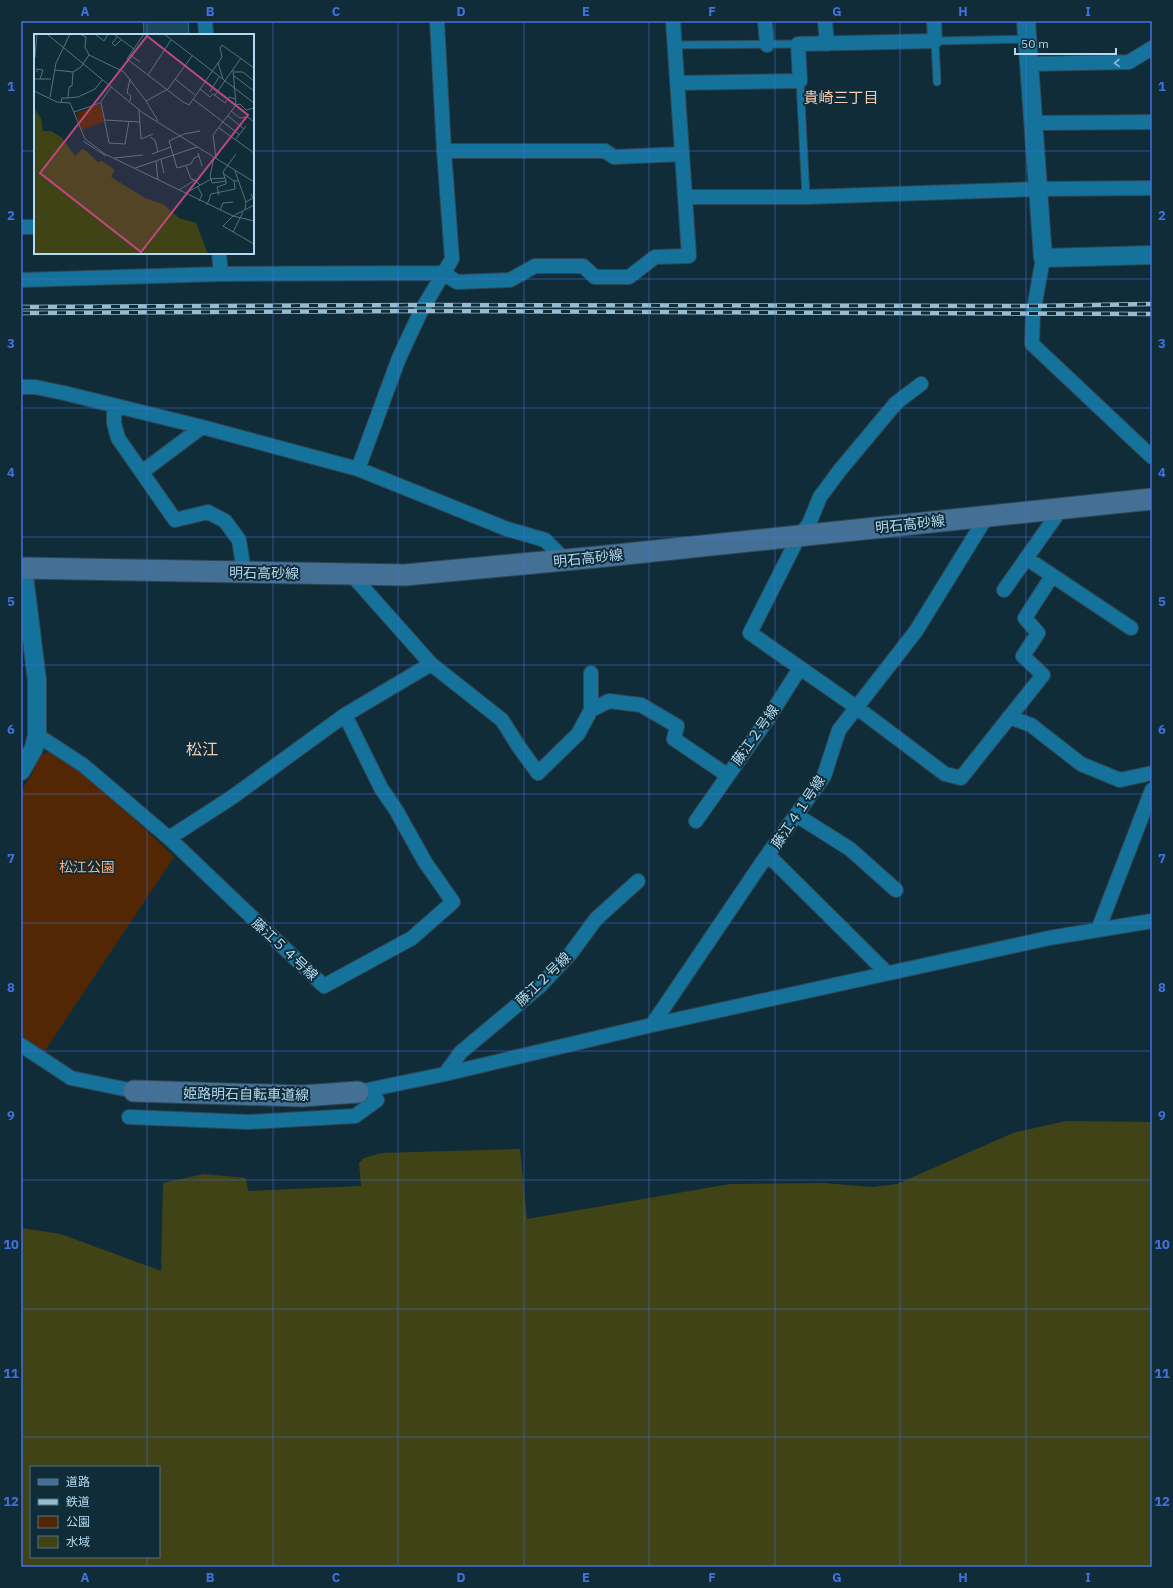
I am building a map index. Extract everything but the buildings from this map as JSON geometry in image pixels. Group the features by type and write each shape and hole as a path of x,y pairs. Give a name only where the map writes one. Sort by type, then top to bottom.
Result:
{"main road":[{"name":"明石高砂線","path":"22,568 405,575 565,560 1152,499"},
{"name":"姫路明石自転車道線","path":"134,1091 302,1096 358,1092"}],"street":[{"path":"205,21 206,34"},
{"path":"358,469 398,358 421,311 452,259 437,21"},
{"path":"21,280 221,274 443,274 457,282 510,280 535,266 583,266 595,277 629,277 655,257 689,256 673,21"},
{"path":"765,21 767,45"},
{"path":"825,21 827,44"},
{"path":"677,83 800,81 798,44 935,41 934,21"},
{"path":"1026,21 1043,258 1033,314 1032,344 1152,457"},
{"path":"1029,64 1129,62 1152,48"},
{"path":"1033,123 1152,122"},
{"path":"444,151 605,151 614,157 682,154"},
{"path":"685,197 806,197 1038,189 1152,188"},
{"path":"21,227 34,227"},
{"path":"220,254 221,274"},
{"path":"1043,258 1152,255"},
{"path":"921,384 896,403 840,470 820,497 809,524 799,536 750,633 856,707 945,774 961,778 1043,675 1023,656 1038,633 1025,618 1052,576"},
{"path":"21,387 35,387 64,393 202,427 358,469 507,529 545,540 565,560"},
{"path":"114,406 114,423 118,438 175,520 208,512 225,521 239,540 244,572"},
{"path":"142,472 202,427"},
{"path":"1004,590 1061,509"},
{"name":"藤江４１号線","path":"652,1025 824,776 839,730 916,630 986,516"},
{"path":"1026,558 1131,628"},
{"path":"21,771 34,748 38,734 37,680 22,568"},
{"path":"352,575 431,664 502,720 538,773 578,734 591,710 591,673"},
{"path":"38,734 83,765 169,838 231,798 345,715 431,664"},
{"name":"藤江２号線","path":"696,821 769,717 800,668"},
{"path":"591,710 609,702 641,705 677,726 674,739 727,775"},
{"name":"藤江５４号線","path":"169,838 324,986 412,938 453,902 425,862 396,810 381,788 345,715"},
{"path":"1009,717 1031,725 1081,764 1120,780 1152,773"},
{"path":"1098,930 1152,790"},
{"path":"796,816 850,849 896,890"},
{"path":"768,855 887,974"},
{"name":"藤江２号線","path":"445,1074 461,1052 540,986 572,953 596,918 638,881"},
{"path":"358,1092 445,1074 652,1025 1049,938 1152,921"},
{"path":"21,1045 71,1078 134,1091"},
{"path":"129,1117 248,1122 355,1116 377,1100"}],"lane":[{"path":"937,82 935,41 1028,39"},
{"path":"674,46 798,44"},
{"path":"800,81 806,197"}],"green space":[{"name":"松江公園","path":"50,751 96,782 174,857 44,1052 21,1035 21,791 32,774 39,756"}],"water":[{"path":"1066,1121 1152,1122 1152,1567 21,1567 21,1228 61,1234 161,1271 163,1183 204,1174 246,1178 248,1191 361,1186 359,1163 364,1158 381,1153 520,1149 527,1219 730,1184 824,1183 872,1187 897,1184 1013,1133"}],"railway":[{"path":"21,307 425,305 1034,306 1152,304"},
{"path":"21,313 421,311 1152,314"}],"district":[{"name":"貴崎三丁目","path":"841,98"},
{"name":"松江","path":"202,749"}]}
